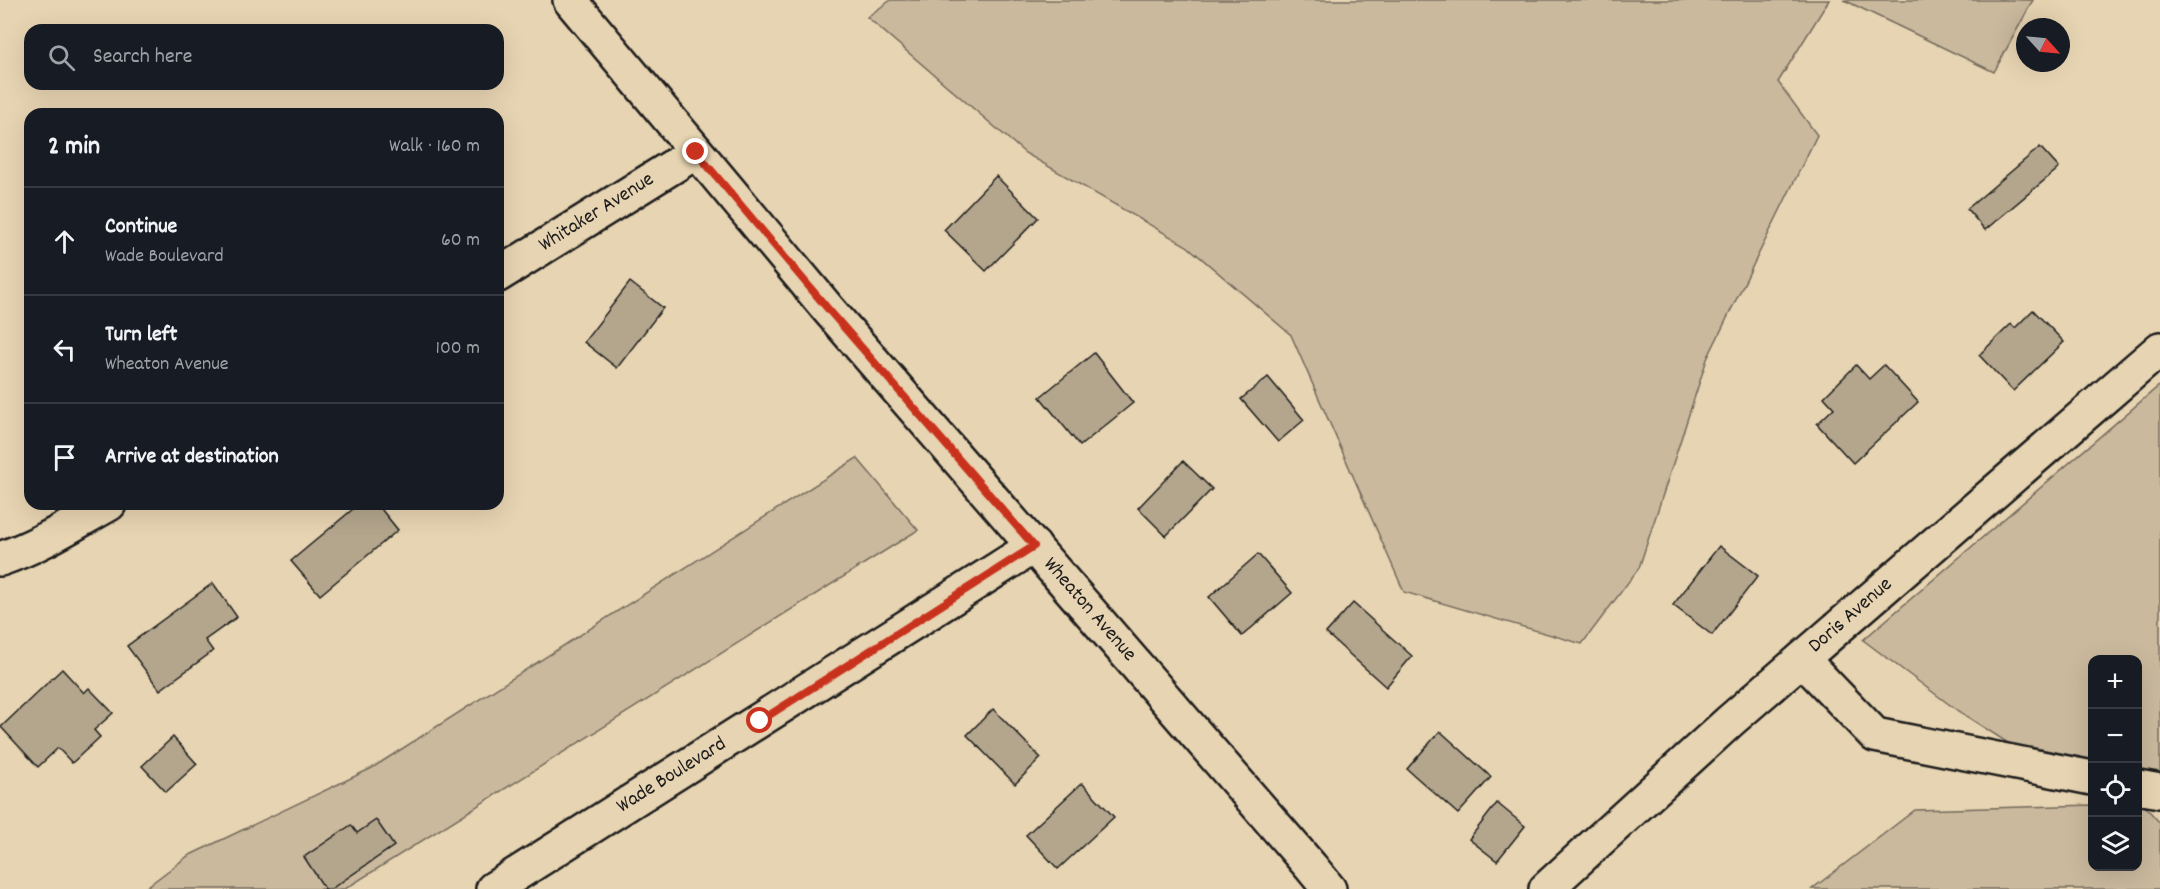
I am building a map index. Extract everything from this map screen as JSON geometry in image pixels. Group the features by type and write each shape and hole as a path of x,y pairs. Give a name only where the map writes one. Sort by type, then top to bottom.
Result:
{"main road":[{"name":"Wheaton Avenue","path":"570,0 836,318 1311,867 1318,886"},
{"name":"Whitaker Avenue","path":"504,271 696,152"},
{"name":"Doris Avenue","path":"1546,889 1730,720 2160,349"},
{"path":"0,559 40,543 98,510"},
{"name":"Wade Boulevard","path":"513,884 1034,546"},
{"path":"1802,658 1875,735 2088,777"},
{"path":"2142,788 2160,791"}],"shaded area":[{"path":"891,0 1829,0 1778,82 1817,135 1707,359 1639,568 1582,644 1404,592 1291,335 1187,246 1025,153 867,17"},
{"path":"1844,0 2033,0 2023,18 2016,18 2016,31 1994,72"},
{"path":"2160,385 2160,772 2142,770 2142,655 2088,655 2088,761 2019,750 1958,711 1863,640"},
{"path":"857,458 918,530 345,889 144,889 188,856 372,768"},
{"path":"2142,803 2160,823 2160,889 1812,889 1915,810 2088,805 2088,871 2142,871"}],"building":[{"path":"2040,147 2059,168 1985,230 1967,209"},
{"path":"996,176 1038,218 986,271 944,230"},
{"path":"630,282 663,308 617,368 584,342"},
{"path":"2033,310 2064,342 2013,391 1979,355 2011,324 2015,328"},
{"path":"1094,353 1133,403 1080,446 1040,397"},
{"path":"1856,365 1869,379 1884,365 1918,402 1853,463 1817,424 1834,408 1824,397"},
{"path":"1268,377 1304,420 1278,442 1241,399"},
{"path":"1183,461 1212,489 1166,536 1138,508"},
{"path":"352,510 382,510 398,530 320,595 291,561"},
{"path":"1719,546 1758,576 1712,635 1673,605"},
{"path":"1258,554 1292,593 1242,636 1209,597"},
{"path":"213,583 237,617 205,640 213,651 160,690 127,646"},
{"path":"1353,603 1412,656 1386,687 1326,633"},
{"path":"62,669 84,693 89,688 113,713 94,730 100,737 72,763 58,748 38,767 1,727"},
{"path":"993,709 1041,758 1015,784 967,735"},
{"path":"1440,731 1491,777 1458,814 1407,769"},
{"path":"173,737 197,764 166,792 142,766"},
{"path":"1082,783 1114,817 1058,869 1026,835"},
{"path":"1497,803 1525,826 1497,861 1469,839"},
{"path":"376,820 394,846 331,889 325,889 304,857 351,825 357,833"}],"route":[{"path":"696,152 828,309 1034,546 760,721"}]}
